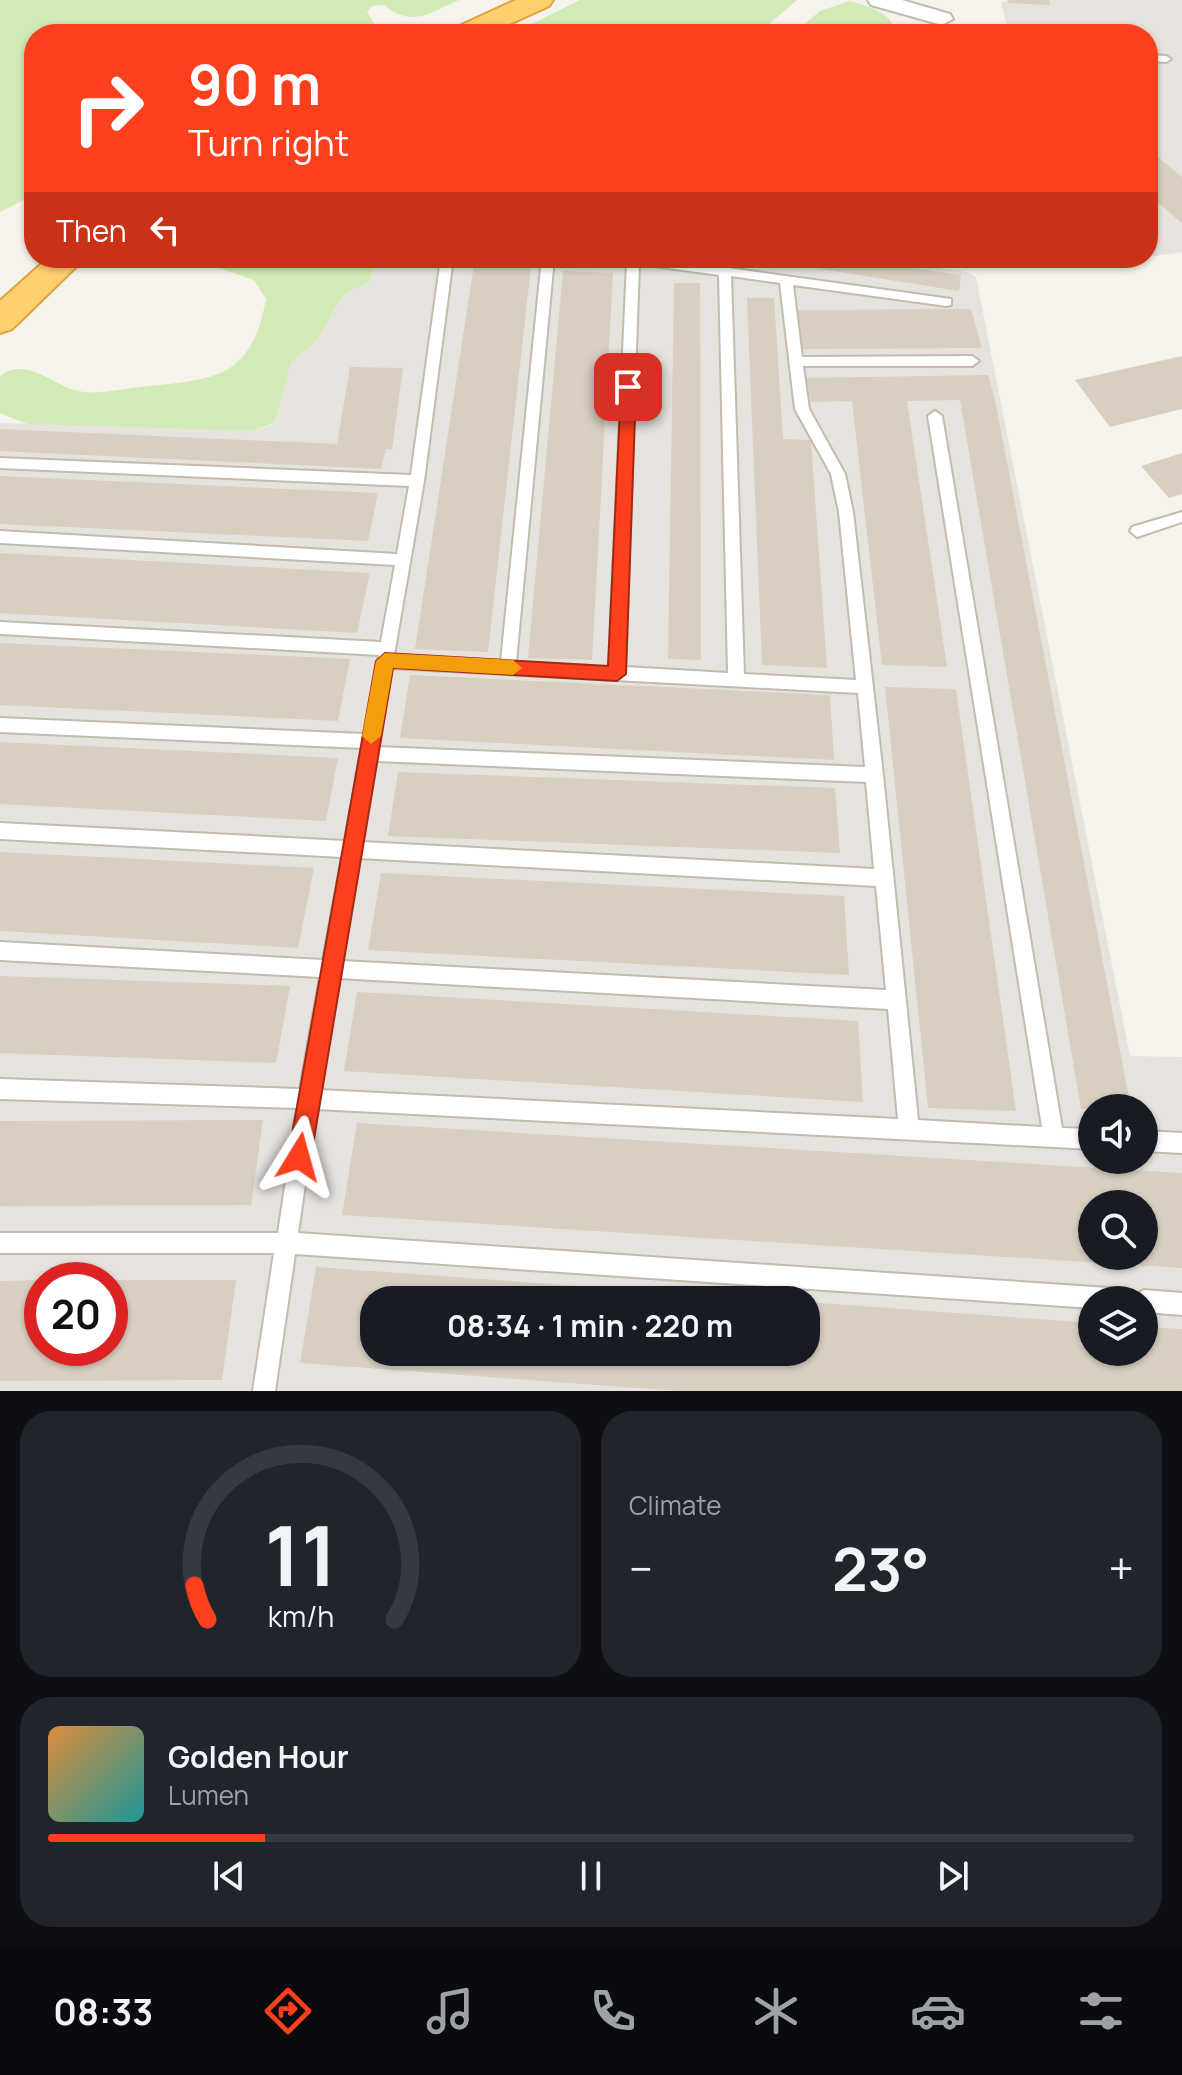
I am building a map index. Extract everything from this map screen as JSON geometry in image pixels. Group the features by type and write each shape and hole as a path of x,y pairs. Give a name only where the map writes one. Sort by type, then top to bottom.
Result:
{"highway":[{"path":"487,24 539,0"},
{"path":"0,321 57,268"}],"street":[{"path":"879,0 943,18"}],"lane":[{"path":"1158,59 1166,59"},
{"path":"264,1391 330,968 417,481 446,268"},
{"path":"508,667 547,268"},
{"path":"617,674 633,268"},
{"path":"692,268 947,302"},
{"path":"725,273 736,680"},
{"path":"786,281 802,409 838,474 846,512 909,1130"},
{"path":"796,362 972,361"},
{"path":"935,416 1054,1137"},
{"path":"0,463 417,481"},
{"path":"1137,531 1182,517"},
{"path":"0,537 402,560"},
{"path":"0,628 386,655 508,667 865,687"},
{"path":"0,725 875,775"},
{"path":"0,831 885,878"},
{"path":"0,951 896,1000"},
{"path":"0,1089 308,1099 1078,1138"},
{"path":"1158,1142 1182,1143"},
{"path":"0,1243 287,1243 1078,1297"},
{"path":"1158,1302 1182,1304"}],"shaded area":[{"path":"1008,0 1182,0 1182,252 1158,256 1158,24 1006,24 1001,3"},
{"path":"372,268 940,268 967,272 976,277 1130,1056 1182,1057 1182,1391 0,1391 0,423 250,431 275,424 291,363 318,339 343,295 370,282"}],"green space":[{"path":"0,0 459,0 412,17 403,16 384,5 372,6 367,12 374,24 24,24 24,200 0,212"},
{"path":"580,0 797,0 769,24 531,24"},
{"path":"850,1 885,15 893,24 805,24 820,11"},
{"path":"220,268 372,268 370,282 343,295 318,339 291,363 275,423 250,431 27,424 0,413 0,376 19,369 37,373 82,392 189,381 225,371 239,361 259,326 266,299 254,280"}],"building":[{"path":"1008,0 1049,0 1050,5 1008,3"},
{"path":"1158,157 1182,177 1182,223 1158,203"},
{"path":"473,268 531,268 488,652 415,649"},
{"path":"815,268 914,268 961,275 959,291"},
{"path":"563,271 613,273 592,660 528,658"},
{"path":"674,283 700,283 701,660 668,659"},
{"path":"747,298 774,298 783,439 811,440 827,668 762,665"},
{"path":"971,309 982,348 800,349 794,310"},
{"path":"1182,356 1182,409 1110,427 1075,380"},
{"path":"350,367 403,368 392,449 386,449 381,469 0,451 0,429 337,444"},
{"path":"988,375 1128,1094 1078,1094 960,400 907,401 947,667 882,665 852,401 811,402 806,378"},
{"path":"1182,453 1182,494 1169,498 1141,466"},
{"path":"0,476 378,493 368,541 0,524"},
{"path":"0,553 370,573 357,633 0,613"},
{"path":"0,643 350,659 338,721 0,705"},
{"path":"410,675 830,695 834,760 400,738"},
{"path":"885,687 956,689 1016,1111 928,1108"},
{"path":"0,742 338,758 326,821 0,804"},
{"path":"398,772 835,788 840,853 388,836"},
{"path":"0,852 314,868 298,948 0,931"},
{"path":"381,873 844,896 849,975 368,950"},
{"path":"0,976 290,986 276,1063 0,1053"},
{"path":"357,992 858,1021 863,1102 344,1071"},
{"path":"263,1120 251,1205 0,1206 0,1121"},
{"path":"357,1123 1078,1167 1078,1174 1182,1173 1182,1268 1158,1266 1158,1190 1078,1190 1078,1261 342,1215"},
{"path":"316,1267 577,1286 360,1286 360,1366 820,1366 820,1303 1078,1322 1078,1366 1158,1366 1158,1328 1182,1329 1182,1391 678,1391 300,1363"},
{"path":"24,1280 24,1366 128,1366 128,1280 236,1280 222,1380 0,1381 0,1281"}],"slow traffic":[{"path":"371,736 385,661 513,668"}],"route":[{"path":"299,1157 385,661 617,674 628,387"}]}
